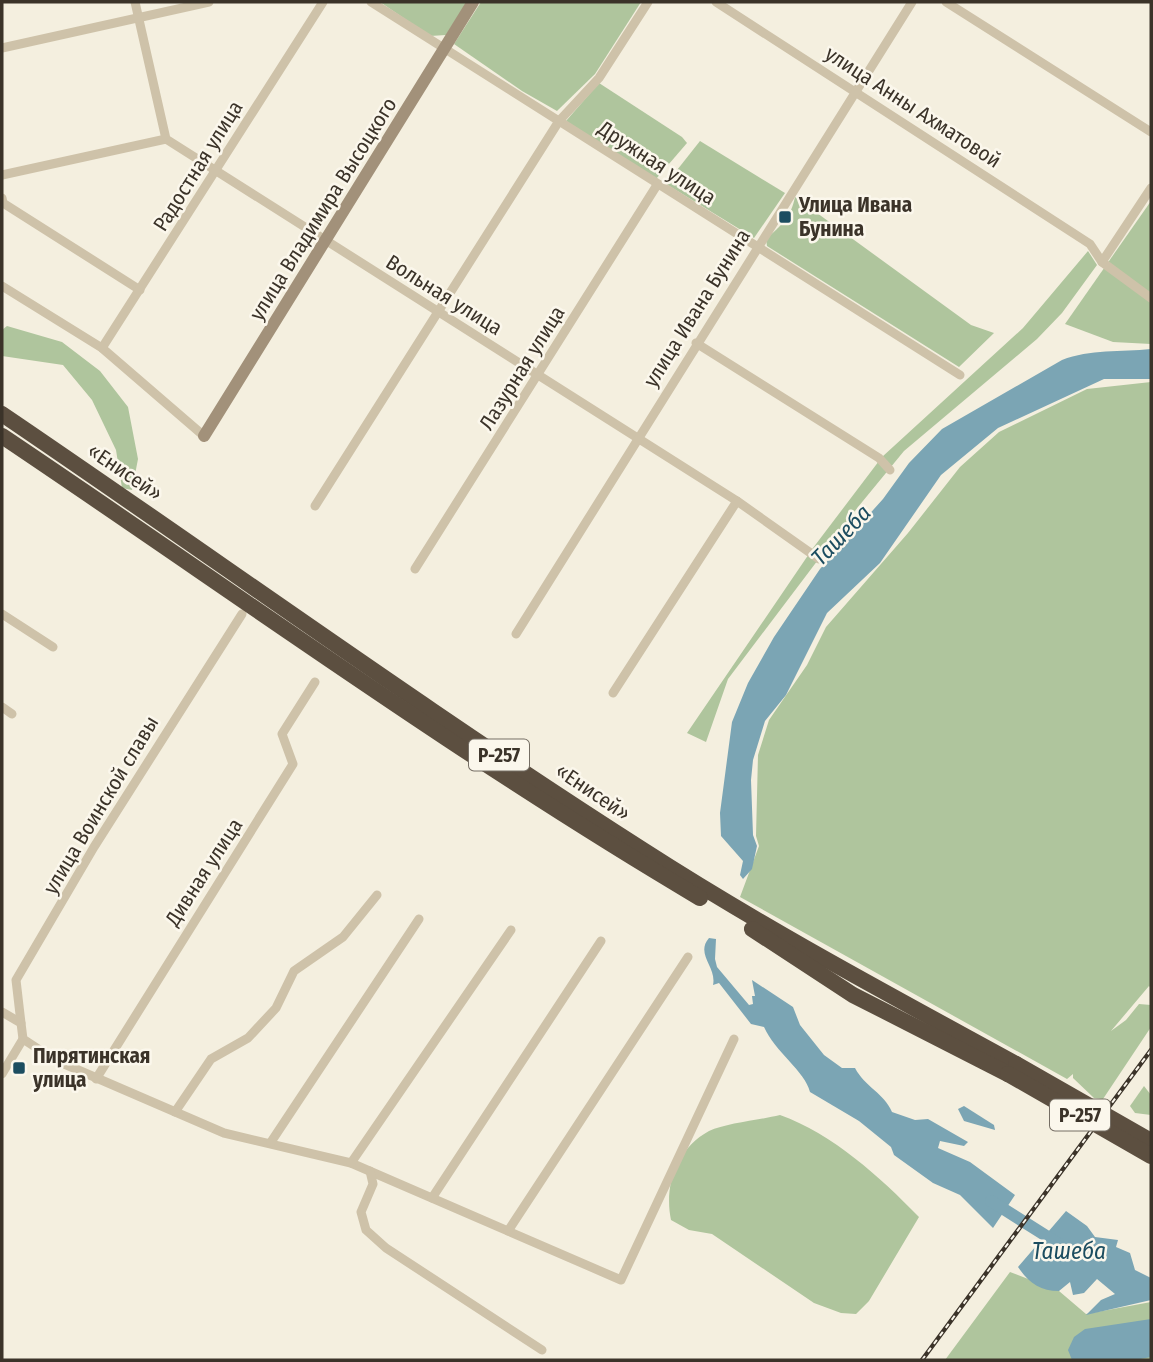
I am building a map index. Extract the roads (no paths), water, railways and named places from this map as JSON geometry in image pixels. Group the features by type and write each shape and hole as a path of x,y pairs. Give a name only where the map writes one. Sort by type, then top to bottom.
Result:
{"highway":[{"name":"«Енисей»","path":"2,414 414,699 643,850 759,922 1012,1069 1151,1156"},
{"name":"«Енисей»","path":"2,436 434,730 627,855 749,927 853,995 1012,1069 1151,1141"}],"street":[{"path":"2,175 166,139 135,2"},
{"path":"2,48 209,2"},
{"name":"Радостная улица","path":"102,348 323,2"},
{"name":"Дружная улица","path":"370,2 960,375"},
{"name":"улица Владимира Высоцкого","path":"204,436 473,2"},
{"path":"315,506 436,310 559,121 599,78 648,2"},
{"name":"улица Анны Ахматовой","path":"716,2 856,90 1090,244 1102,262"},
{"name":"улица Ивана Бунина","path":"516,634 756,246 912,2"},
{"path":"946,2 1151,132"},
{"name":"Вольная улица","path":"166,139 737,501 819,559"},
{"name":"Лазурная улица","path":"415,569 657,185"},
{"path":"1150,192 1102,262 1151,298"},
{"path":"2,198 3,203 139,290"},
{"path":"2,286 102,348 204,436"},
{"path":"696,343 878,458 890,470"},
{"path":"612,693 737,501"},
{"path":"2,614 53,647"},
{"name":"улица Воинской славы","path":"23,1039 16,980 94,847 242,614"},
{"name":"Дивная улица","path":"96,1079 293,764 282,734 315,682"},
{"path":"2,707 12,714"},
{"path":"175,1112 211,1059 248,1038 276,1008 295,971 343,937 377,895"},
{"path":"271,1142 419,919"},
{"path":"351,1163 511,930"},
{"path":"432,1198 601,941"},
{"path":"508,1230 688,957"},
{"path":"2,1012 21,1023"},
{"path":"2,1074 23,1039 55,1060 224,1133 351,1163 621,1280 734,1039"},
{"path":"370,1171 373,1184 360,1212 366,1230 386,1248 542,1350"}],"water":[{"name":"Ташеба","path":"1151,349 1151,379 1104,379 998,428 941,475 880,563 827,613 786,695 765,721 753,760 751,780 753,835 757,846 752,869 743,879 740,875 743,861 721,836 720,813 732,722 748,683 774,637 820,569 883,499 909,463 942,429 1062,360 1095,352"},
{"name":"Ташеба","path":"709,938 716,939 717,967 749,1005 753,1004 752,996 755,996 752,980 793,1007 800,1025 824,1055 842,1068 855,1068 889,1105 892,1112 915,1120 928,1119 968,1142 964,1146 940,1141 938,1148 970,1162 1015,1195 993,1228 960,1195 933,1183 894,1155 891,1147 859,1121 810,1092 802,1076 775,1045 764,1027 751,1024 719,983 713,985 712,972 704,950"},
{"path":"964,1106 994,1125 995,1130 964,1121 958,1109"},
{"name":"Ташеба","path":"1066,1211 1087,1226 1095,1237 1118,1240 1116,1247 1130,1253 1135,1270 1151,1278 1151,1300 1086,1315 1101,1300 1115,1294 1097,1279 1084,1293 1073,1295 1070,1282 1059,1291 1052,1291 1041,1288 1026,1278 1018,1267"},
{"path":"1151,1319 1151,1357 1135,1360 1072,1360 1068,1350 1074,1337 1085,1329"}],"waterway":[{"name":"Ташеба","path":"991,1201 1059,1244"}],"railway":[{"path":"922,1360 1151,1050"}],"place":[{"name":"Улица Ивана Бунина","path":"785,217"},
{"name":"Пирятинская улица","path":"19,1068"}]}
